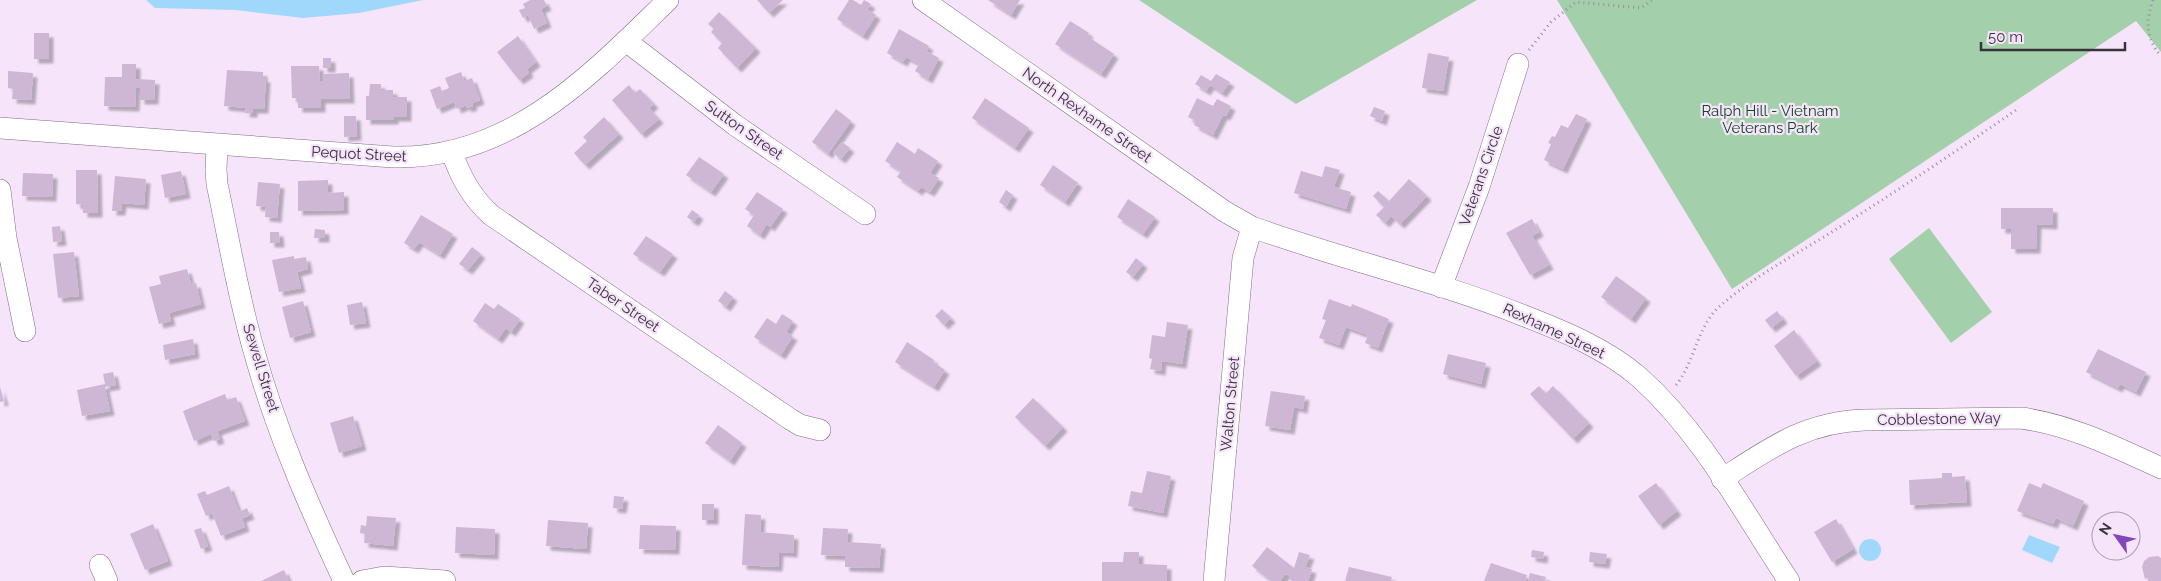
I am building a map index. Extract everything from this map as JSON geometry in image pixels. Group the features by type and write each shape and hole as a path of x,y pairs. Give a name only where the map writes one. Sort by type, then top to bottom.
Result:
{"street":[{"name":"Pequot Street","path":"0,128 400,157 433,156 452,152 491,139 529,119 569,90 626,41 668,0"},
{"name":"North Rexhame Street","path":"923,0 1224,212 1252,227"},
{"name":"Sutton Street","path":"626,41 734,125 865,214"},
{"name":"Veterans Circle","path":"1440,286 1479,187 1518,64"},
{"name":"Sewell Street","path":"217,145 216,170 218,184 254,350 292,465 308,506 344,581"},
{"name":"Taber Street","path":"452,152 462,180 479,205 491,215 790,419 800,425 820,430"},
{"path":"0,190 6,238 25,331"},
{"name":"Rexhame Street","path":"1252,227 1494,304 1588,344 1614,359 1638,377 1662,401 1704,451 1789,581"},
{"name":"Walton Street","path":"1214,581 1243,258 1252,227"},
{"name":"Cobblestone Way","path":"1722,479 1767,450 1792,437 1817,426 1840,420 2021,418 2043,421 2092,437 2161,468"},
{"path":"362,581 384,577 445,581"}],"path":[{"path":"1518,64 1552,22 1576,2 1642,8 1652,0"},
{"path":"2153,0 2147,19 2152,46 2161,56"},
{"path":"1662,401 1682,378 1706,325 1719,307 1757,280 1920,176 2019,108"}],"green space":[{"path":"1139,0 1477,0 1296,104"},
{"name":"Ralph Hill - Vietnam Veterans Park","path":"1557,0 2161,0 2161,52 2136,21 1732,289"},
{"path":"1929,228 1992,312 1951,343 1889,259"}],"water":[{"path":"146,0 423,0 359,13 303,18 236,10 155,8"},
{"path":"2029,535 2060,547 2052,563 2022,550"},
{"path":"1870,539 1878,542 1881,550 1878,558 1870,561 1862,558 1859,550 1862,542"}],"building":[{"path":"530,0 544,0 547,6 541,9 547,23 534,29 528,15 523,18 519,10 525,8 523,4"},
{"path":"757,0 783,0 769,13"},
{"path":"849,0 853,0 861,5 864,0 871,4 867,9 876,15 863,36 837,19"},
{"path":"988,0 1020,0 1011,15"},
{"path":"719,12 756,48 737,68 718,48 722,43 711,32 714,29 708,24"},
{"path":"1070,21 1089,33 1087,36 1114,54 1101,74 1055,44"},
{"path":"899,29 929,46 926,51 939,58 928,79 915,71 919,64 906,57 903,62 887,53"},
{"path":"34,33 49,33 49,59 34,59"},
{"path":"518,36 536,62 527,69 529,73 519,80 497,52"},
{"path":"1428,53 1449,57 1443,91 1422,88"},
{"path":"323,58 331,58 331,68 323,68"},
{"path":"122,64 136,64 136,79 155,80 154,100 140,100 140,88 136,88 135,107 104,106 105,77 122,77"},
{"path":"291,66 319,66 320,81 323,81 323,74 349,73 350,99 321,99 321,108 298,108 298,98 292,98"},
{"path":"227,70 263,72 263,78 266,78 264,109 253,109 253,113 245,113 246,108 224,106"},
{"path":"8,71 33,73 31,100 12,99 13,89 8,88"},
{"path":"461,72 464,81 472,78 480,100 472,103 473,106 467,108 466,105 457,109 454,102 437,109 430,90 440,86 442,91 449,88 445,78"},
{"path":"1216,74 1230,82 1222,93 1210,85 1206,91 1195,84 1201,75 1211,81"},
{"path":"370,84 381,84 381,90 393,90 393,97 407,97 407,117 394,117 394,120 366,120 366,96 369,96"},
{"path":"629,85 635,93 640,89 654,104 649,108 659,119 641,134 612,100"},
{"path":"985,98 1029,128 1015,148 972,118"},
{"path":"1197,98 1213,106 1217,99 1231,106 1226,116 1223,115 1213,135 1194,125 1196,121 1188,117"},
{"path":"1374,107 1385,111 1382,121 1370,116"},
{"path":"836,109 851,121 828,154 812,142"},
{"path":"1576,114 1587,119 1563,169 1544,160 1551,144 1548,143 1552,136 1555,137 1561,125 1568,128"},
{"path":"344,116 356,116 357,136 344,137"},
{"path":"604,117 619,134 585,165 574,153 587,141 583,137"},
{"path":"842,142 850,148 841,159 833,153"},
{"path":"897,142 915,154 918,148 938,161 930,173 939,178 930,192 921,187 918,191 897,177 901,171 885,161"},
{"path":"699,157 724,174 711,192 686,175"},
{"path":"1053,165 1078,183 1065,202 1040,185"},
{"path":"1325,166 1340,170 1334,187 1351,192 1346,209 1294,193 1301,171 1322,177"},
{"path":"76,170 97,170 98,213 83,213 83,205 76,204"},
{"path":"181,171 186,194 165,198 161,175"},
{"path":"23,173 53,174 52,197 22,196"},
{"path":"115,176 146,179 144,205 122,203 121,211 112,211"},
{"path":"1409,179 1427,196 1400,224 1391,216 1385,223 1376,215 1384,207 1373,196 1378,191 1389,201"},
{"path":"328,180 328,193 344,192 344,210 298,211 298,181"},
{"path":"258,182 280,184 277,218 265,217 266,207 256,206"},
{"path":"1006,190 1013,195 1006,207 999,202"},
{"path":"757,192 783,209 770,227 767,224 760,235 747,226 754,215 745,209"},
{"path":"1128,199 1155,217 1143,234 1117,217"},
{"path":"2001,208 2053,208 2053,225 2037,224 2036,249 2011,249 2011,229 2001,229"},
{"path":"692,210 699,215 694,222 687,217"},
{"path":"421,215 453,234 440,255 419,242 414,249 404,243"},
{"path":"1532,219 1539,232 1532,236 1549,265 1530,275 1506,233"},
{"path":"60,226 62,241 53,242 52,227"},
{"path":"315,229 325,230 325,238 314,238"},
{"path":"270,232 279,232 280,243 270,243"},
{"path":"646,236 673,254 660,272 633,254"},
{"path":"472,247 481,254 468,270 459,264"},
{"path":"74,252 79,296 58,298 53,254"},
{"path":"294,256 294,259 306,257 308,269 297,272 301,288 279,292 272,260"},
{"path":"1136,258 1143,264 1133,277 1126,272"},
{"path":"187,269 191,284 196,283 201,304 169,313 171,321 159,324 149,287 161,284 159,276"},
{"path":"1616,276 1646,298 1631,319 1601,297"},
{"path":"725,291 733,297 726,307 718,301"},
{"path":"1329,299 1351,307 1352,304 1389,319 1378,348 1365,343 1368,335 1346,327 1339,345 1319,338 1326,320 1322,319"},
{"path":"303,301 311,332 290,338 282,307"},
{"path":"362,302 366,323 350,325 347,305"},
{"path":"485,303 494,309 498,304 520,319 511,332 506,328 498,339 473,321"},
{"path":"942,309 951,318 944,325 935,316"},
{"path":"1777,311 1783,319 1771,328 1765,320"},
{"path":"782,314 793,321 786,332 793,336 781,355 754,337 767,318 776,324"},
{"path":"1167,322 1188,325 1182,364 1162,361 1161,371 1150,369 1152,359 1149,358 1152,335 1165,337"},
{"path":"1794,330 1817,361 1796,376 1774,346"},
{"path":"193,339 195,354 165,360 163,345"},
{"path":"907,342 934,360 933,362 945,370 934,387 895,362"},
{"path":"2098,349 2146,372 2136,392 2120,384 2118,388 2086,372"},
{"path":"1448,354 1486,363 1481,384 1443,374"},
{"path":"113,372 116,385 105,387 110,411 82,416 77,390 105,384 103,374"},
{"path":"1539,386 1546,393 1553,386 1589,423 1573,439 1530,394"},
{"path":"0,387 4,401 0,402"},
{"path":"1271,391 1305,396 1303,409 1294,407 1290,430 1265,426"},
{"path":"225,394 227,400 236,397 245,421 217,431 220,439 214,441 211,434 194,441 183,411"},
{"path":"1033,398 1063,427 1045,446 1015,417"},
{"path":"353,416 362,446 339,453 330,423"},
{"path":"718,425 742,443 730,461 705,443"},
{"path":"1147,471 1171,476 1163,513 1128,506 1131,491 1142,493"},
{"path":"1942,473 1952,473 1952,477 1965,476 1967,502 1910,505 1909,480 1942,478"},
{"path":"1656,483 1677,511 1659,525 1638,496"},
{"path":"2029,483 2041,488 2043,483 2084,501 2073,526 2056,518 2053,524 2017,511"},
{"path":"229,486 239,512 247,508 250,515 242,518 245,527 221,536 212,513 206,516 197,494 205,491 207,495"},
{"path":"614,496 624,497 622,509 613,508"},
{"path":"702,504 714,504 714,520 702,520"},
{"path":"745,514 761,515 760,532 794,535 793,553 779,552 778,567 742,565"},
{"path":"367,516 396,518 393,546 364,543 365,534 360,533 361,525 366,526"},
{"path":"1836,519 1853,549 1832,562 1814,532"},
{"path":"548,520 588,523 586,549 546,546"},
{"path":"153,524 168,561 145,570 130,534"},
{"path":"640,525 676,526 675,550 639,549"},
{"path":"456,527 495,529 494,555 455,553"},
{"path":"201,528 208,546 201,549 194,530"},
{"path":"823,528 848,529 847,542 881,544 879,568 845,567 845,556 821,555"},
{"path":"1267,547 1294,568 1299,552 1310,555 1305,567 1312,569 1308,581 1293,581 1289,579 1290,576 1285,574 1280,581 1271,581 1252,566"},
{"path":"1532,550 1544,552 1543,559 1531,557"},
{"path":"1124,552 1139,552 1139,564 1167,565 1167,581 1102,581 1102,562 1123,562"},
{"path":"1590,552 1607,554 1605,564 1589,562"},
{"path":"2158,556 2161,558 2161,581 2148,581 2148,578 2145,579 2142,567 2144,561 2149,557"},
{"path":"1491,563 1527,575 1525,581 1484,581"},
{"path":"1349,567 1392,577 1391,581 1345,581"},
{"path":"284,570 289,581 261,581"},
{"path":"1530,573 1546,577 1545,581 1528,581"}]}
